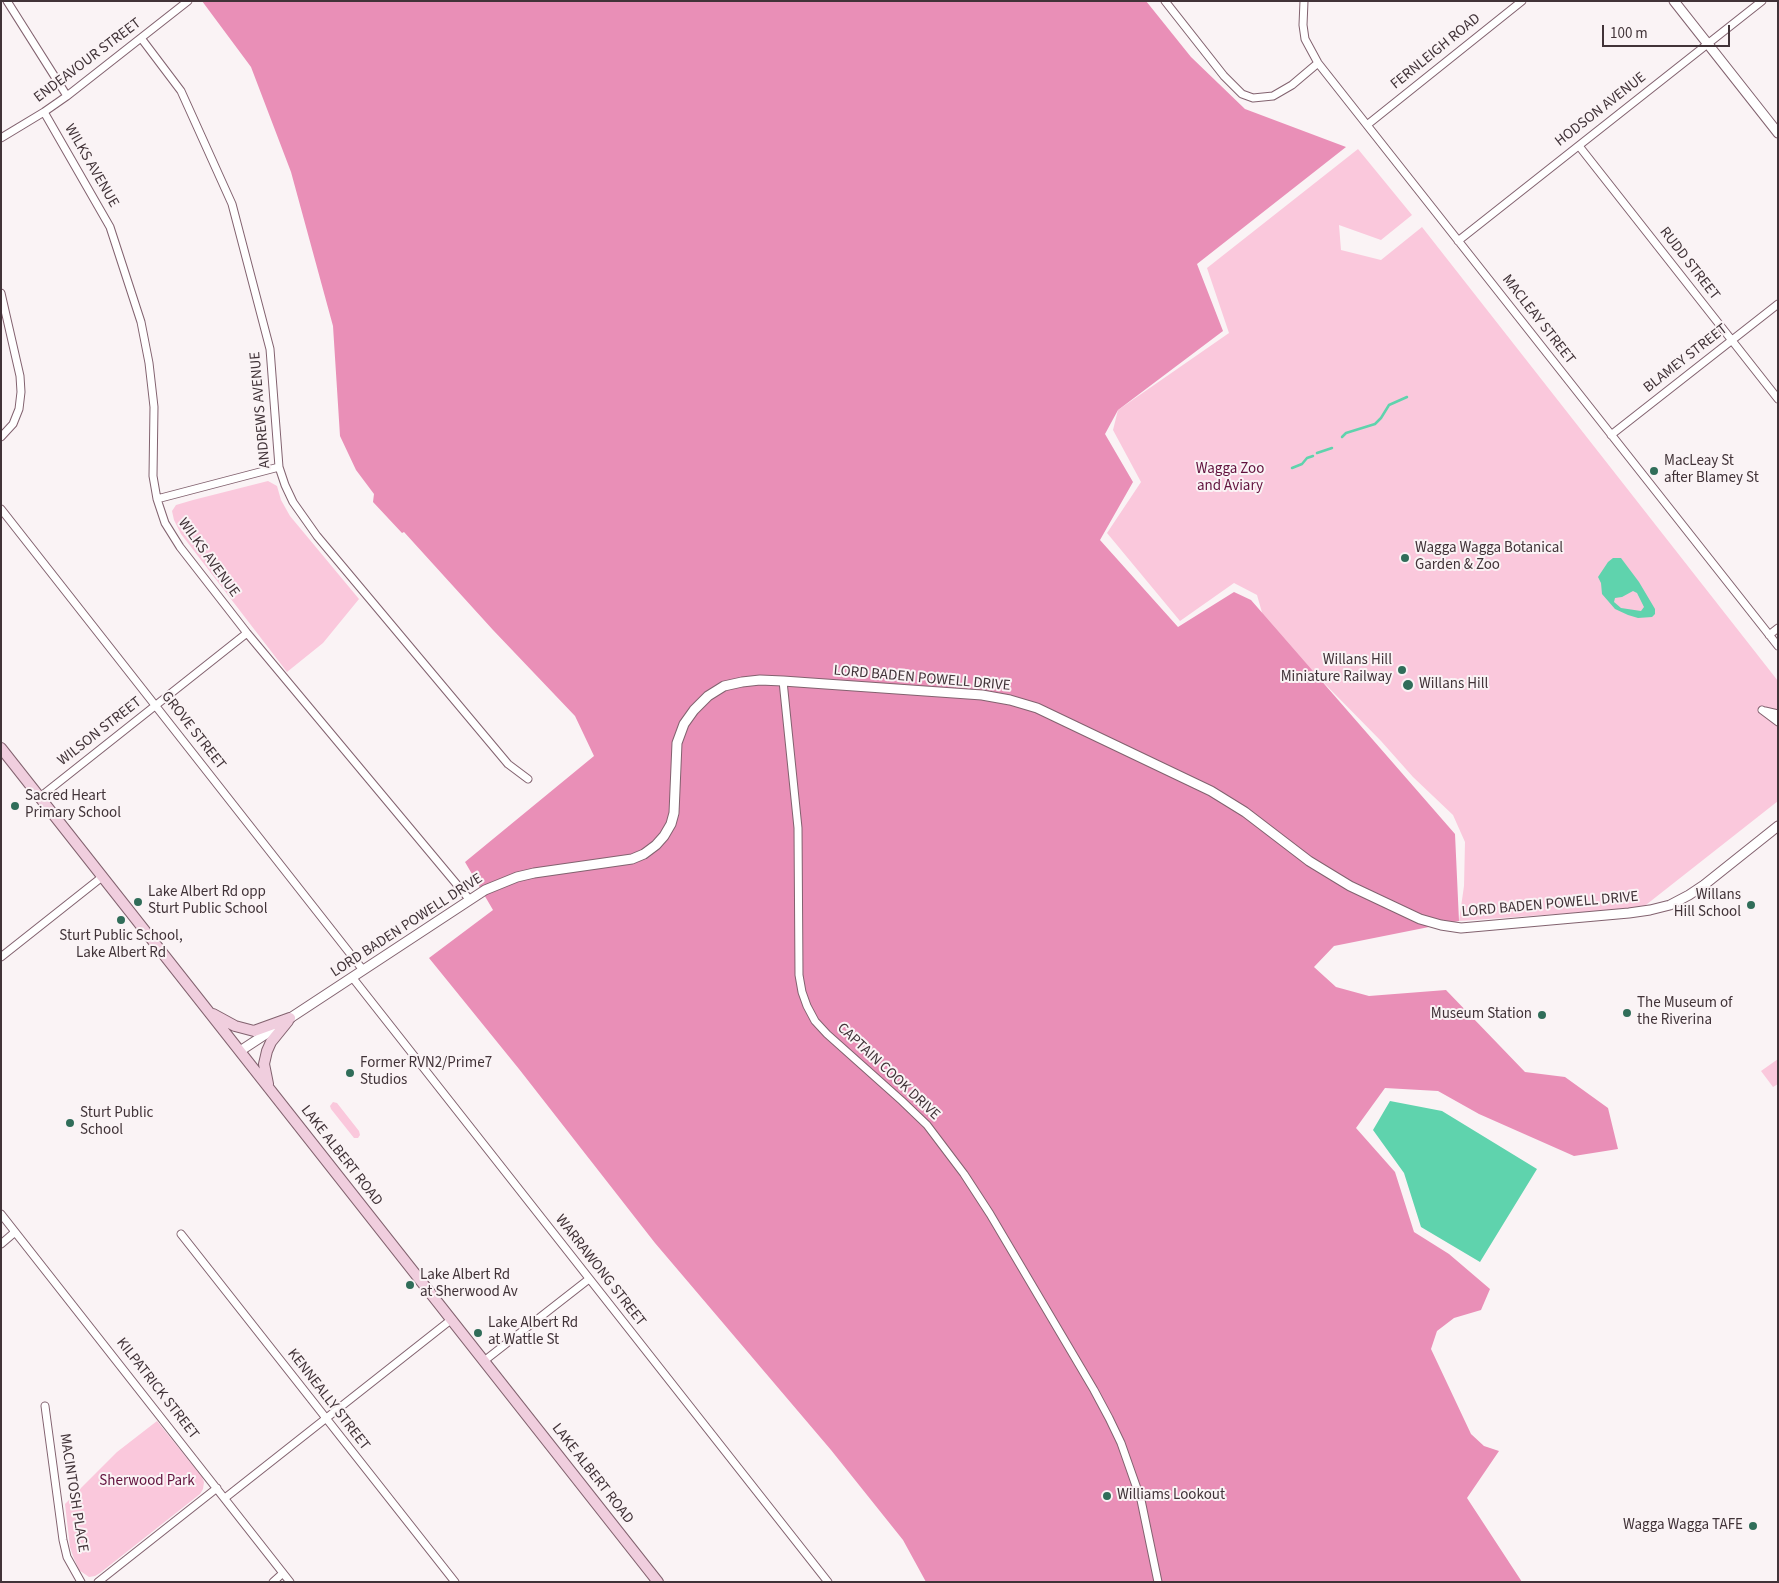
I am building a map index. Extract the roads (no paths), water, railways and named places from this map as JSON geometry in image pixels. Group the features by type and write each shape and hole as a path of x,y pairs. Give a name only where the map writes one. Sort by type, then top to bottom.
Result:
{"main road":[{"name":"LAKE ALBERT ROAD","path":"1,748 658,1582"},
{"path":"207,1011 235,1026 254,1031 290,1018"},
{"path":"269,1088 264,1064 267,1051 271,1042 290,1018"}],"street":[{"path":"8,1 67,96"},
{"name":"ENDEAVOUR STREET","path":"1,138 67,96 188,1"},
{"path":"1165,1 1224,76 1242,94 1253,98 1273,96 1292,85 1318,63"},
{"name":"MACLEAY STREET","path":"1304,1 1303,25 1305,39 1318,63 1778,646"},
{"name":"FERNLEIGH ROAD","path":"1367,125 1522,1"},
{"path":"1674,1 1778,133"},
{"name":"HODSON AVENUE","path":"1458,241 1762,1"},
{"name":"ANDREWS AVENUE","path":"140,38 181,91 232,204 270,349 279,467 285,485 317,536 508,764 528,779"},
{"name":"WILKS AVENUE","path":"44,112 110,227 141,322 149,363 154,406 153,476 157,499 165,523 180,547 247,633 469,899"},
{"name":"RUDD STREET","path":"1578,146 1778,399"},
{"path":"1,293 20,376 21,392 19,409 13,424 1,437"},
{"name":"BLAMEY STREET","path":"1611,435 1778,304"},
{"path":"157,499 279,467"},
{"name":"GROVE STREET","path":"1,509 362,970"},
{"path":"1769,635 1778,628"},
{"name":"WILSON STREET","path":"40,797 247,633"},
{"name":"LORD BADEN POWELL DRIVE","path":"240,1052 485,890 517,877 534,873 620,862 644,854 656,845 671,824 675,800 677,743 684,724 694,710 708,696 724,686 742,682 760,680 982,695 1010,700 1037,708 1211,791 1245,812 1289,847 1330,875 1420,919 1461,928 1629,913 1670,905 1689,895 1778,826"},
{"name":"CAPTAIN COOK DRIVE","path":"784,682 798,828 799,975 807,1006 827,1034 927,1125 964,1174 990,1214 1094,1390 1113,1426 1129,1464 1141,1500 1158,1582"},
{"path":"1778,714 1762,710 1778,722"},
{"path":"1,957 102,877"},
{"name":"WARRAWONG STREET","path":"352,977 828,1582"},
{"name":"KILPATRICK STREET","path":"1,1214 290,1582"},
{"path":"1,1244 15,1232"},
{"name":"KENNEALLY STREET","path":"181,1234 455,1582"},
{"path":"484,1361 588,1279"},
{"path":"225,1498 452,1319"},
{"name":"MACINTOSH PLACE","path":"45,1406 63,1540 68,1557 81,1582"},
{"path":"98,1582 217,1488"},
{"path":"273,1582 283,1573"}],"waterway":[{"path":"1342,437 1346,433 1375,424 1389,405 1407,397"},
{"path":"1317,453 1332,448"},
{"path":"1292,468 1313,456"}],"place":[{"name":"MacLeay St after Blamey St","path":"1654,471"},
{"name":"Wagga Wagga Botanical Garden & Zoo","path":"1405,558"},
{"name":"Willans Hill Miniature Railway","path":"1402,670"},
{"name":"Willans Hill","path":"1408,685"},
{"name":"Sacred Heart Primary School","path":"15,806"},
{"name":"Lake Albert Rd opp Sturt Public School","path":"138,902"},
{"name":"Willans Hill School","path":"1751,905"},
{"name":"Sturt Public School, Lake Albert Rd","path":"121,920"},
{"name":"The Museum of the Riverina","path":"1627,1013"},
{"name":"Museum Station","path":"1542,1015"},
{"name":"Former RVN2/Prime7 Studios","path":"350,1073"},
{"name":"Sturt Public School","path":"70,1123"},
{"name":"Lake Albert Rd at Sherwood Av","path":"410,1285"},
{"name":"Lake Albert Rd at Wattle St","path":"478,1333"},
{"name":"Williams Lookout","path":"1107,1496"},
{"name":"Wagga Wagga TAFE","path":"1753,1526"}],"park label":[{"name":"Wagga Zoo and Aviary","path":"1230,478"},
{"name":"Sherwood Park","path":"147,1482"}]}
